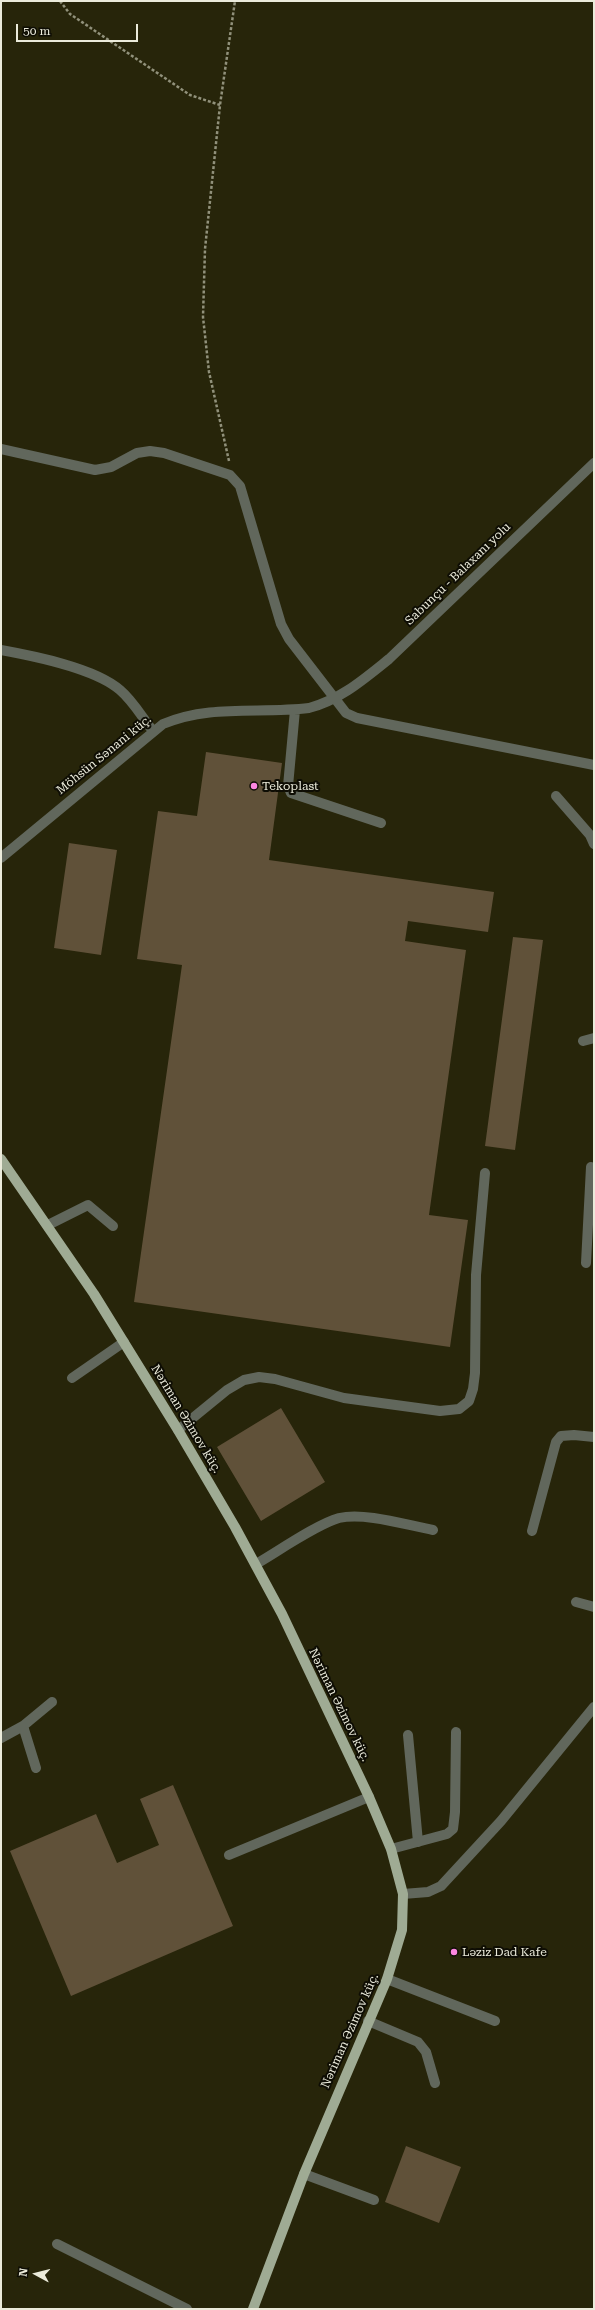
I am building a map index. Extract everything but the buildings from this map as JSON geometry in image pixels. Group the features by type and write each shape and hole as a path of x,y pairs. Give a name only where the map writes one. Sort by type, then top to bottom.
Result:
{"main road":[{"name":"Nəriman Əzimov küç.","path":"1,1159 48,1225 124,1342 178,1430 256,1564 369,1797 391,1849 402,1894 402,1930 387,1979 304,2174 253,2309"}],"street":[{"path":"1,449 95,470 111,468 137,454 150,451 164,453 230,475 240,486 281,624 289,639 346,712 357,718 594,765"},
{"name":"Sabunçu - Balaxanı yolu","path":"335,698 354,687 389,659 594,463"},
{"path":"2,652 58,662 102,679 120,690 153,731"},
{"name":"Möhsün Sənani küç.","path":"1,858 153,731 175,719 217,710 295,710 321,705 335,698"},
{"path":"295,710 288,786 291,793 381,824"},
{"path":"556,796 590,835 594,844"},
{"path":"583,1041 594,1038"},
{"path":"586,1263 592,1213 591,1167"},
{"path":"178,1430 227,1390 244,1380 259,1377 275,1379 344,1398 440,1411 459,1409 469,1401 473,1390 475,1373 476,1275 485,1172"},
{"path":"48,1225 88,1205 113,1226"},
{"path":"72,1378 124,1342"},
{"path":"532,1531 556,1442 561,1436 574,1435 594,1437"},
{"path":"256,1564 322,1526 339,1518 356,1516 433,1530"},
{"path":"576,1602 594,1607"},
{"path":"1,1738 23,1726 52,1702"},
{"path":"402,1894 428,1892 441,1886 501,1821 594,1707"},
{"path":"23,1726 36,1768"},
{"path":"391,1849 447,1834 453,1829 455,1812 456,1732"},
{"path":"408,1735 418,1842"},
{"path":"230,1855 369,1797"},
{"path":"387,1979 496,2022"},
{"path":"368,2021 418,2042 426,2052 435,2083"},
{"path":"304,2174 374,2200"},
{"path":"57,2244 187,2309"}],"path":[{"path":"60,1 70,14 183,91 220,105"},
{"path":"230,475 229,456 210,372 203,317 205,250 220,105 235,1"}],"place":[{"name":"Tekoplast","path":"254,786"},
{"name":"Ləziz Dad Kafe","path":"454,1952"}]}
